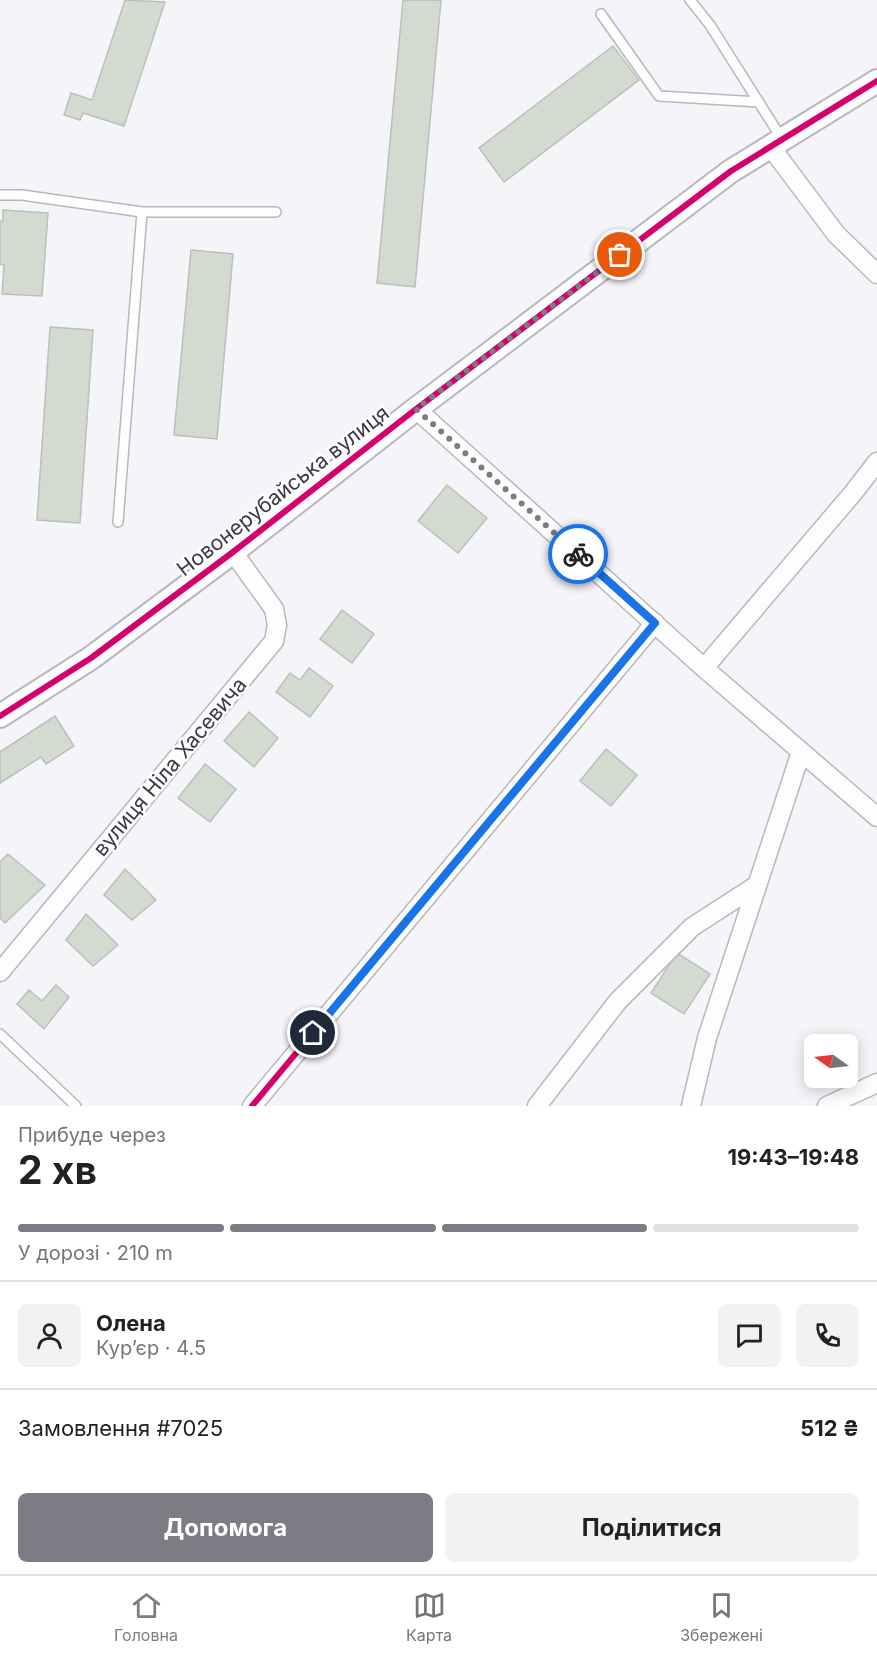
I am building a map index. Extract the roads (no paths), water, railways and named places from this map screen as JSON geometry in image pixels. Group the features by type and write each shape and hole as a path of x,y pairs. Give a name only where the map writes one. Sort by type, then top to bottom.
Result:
{"street":[{"name":"Новонерубайська вулиця","path":"0,716 91,658 732,171 877,81"},
{"path":"776,142 836,234 877,274"},
{"path":"416,409 704,668 877,817"},
{"path":"704,668 877,462"},
{"name":"вулиця Ніла Хасевича","path":"0,972 274,641 277,625 274,609 233,552"},
{"path":"252,1106 655,623"},
{"path":"691,1106 707,1038 801,752"},
{"path":"537,1106 618,1001 692,927 756,885"},
{"path":"827,1106 877,1083"}],"lane":[{"path":"690,0 710,25 759,102 776,142"},
{"path":"601,14 659,96 759,102"},
{"path":"0,195 22,195 142,212 276,212"},
{"path":"118,522 142,212"},
{"path":"0,1034 76,1106"}]}
